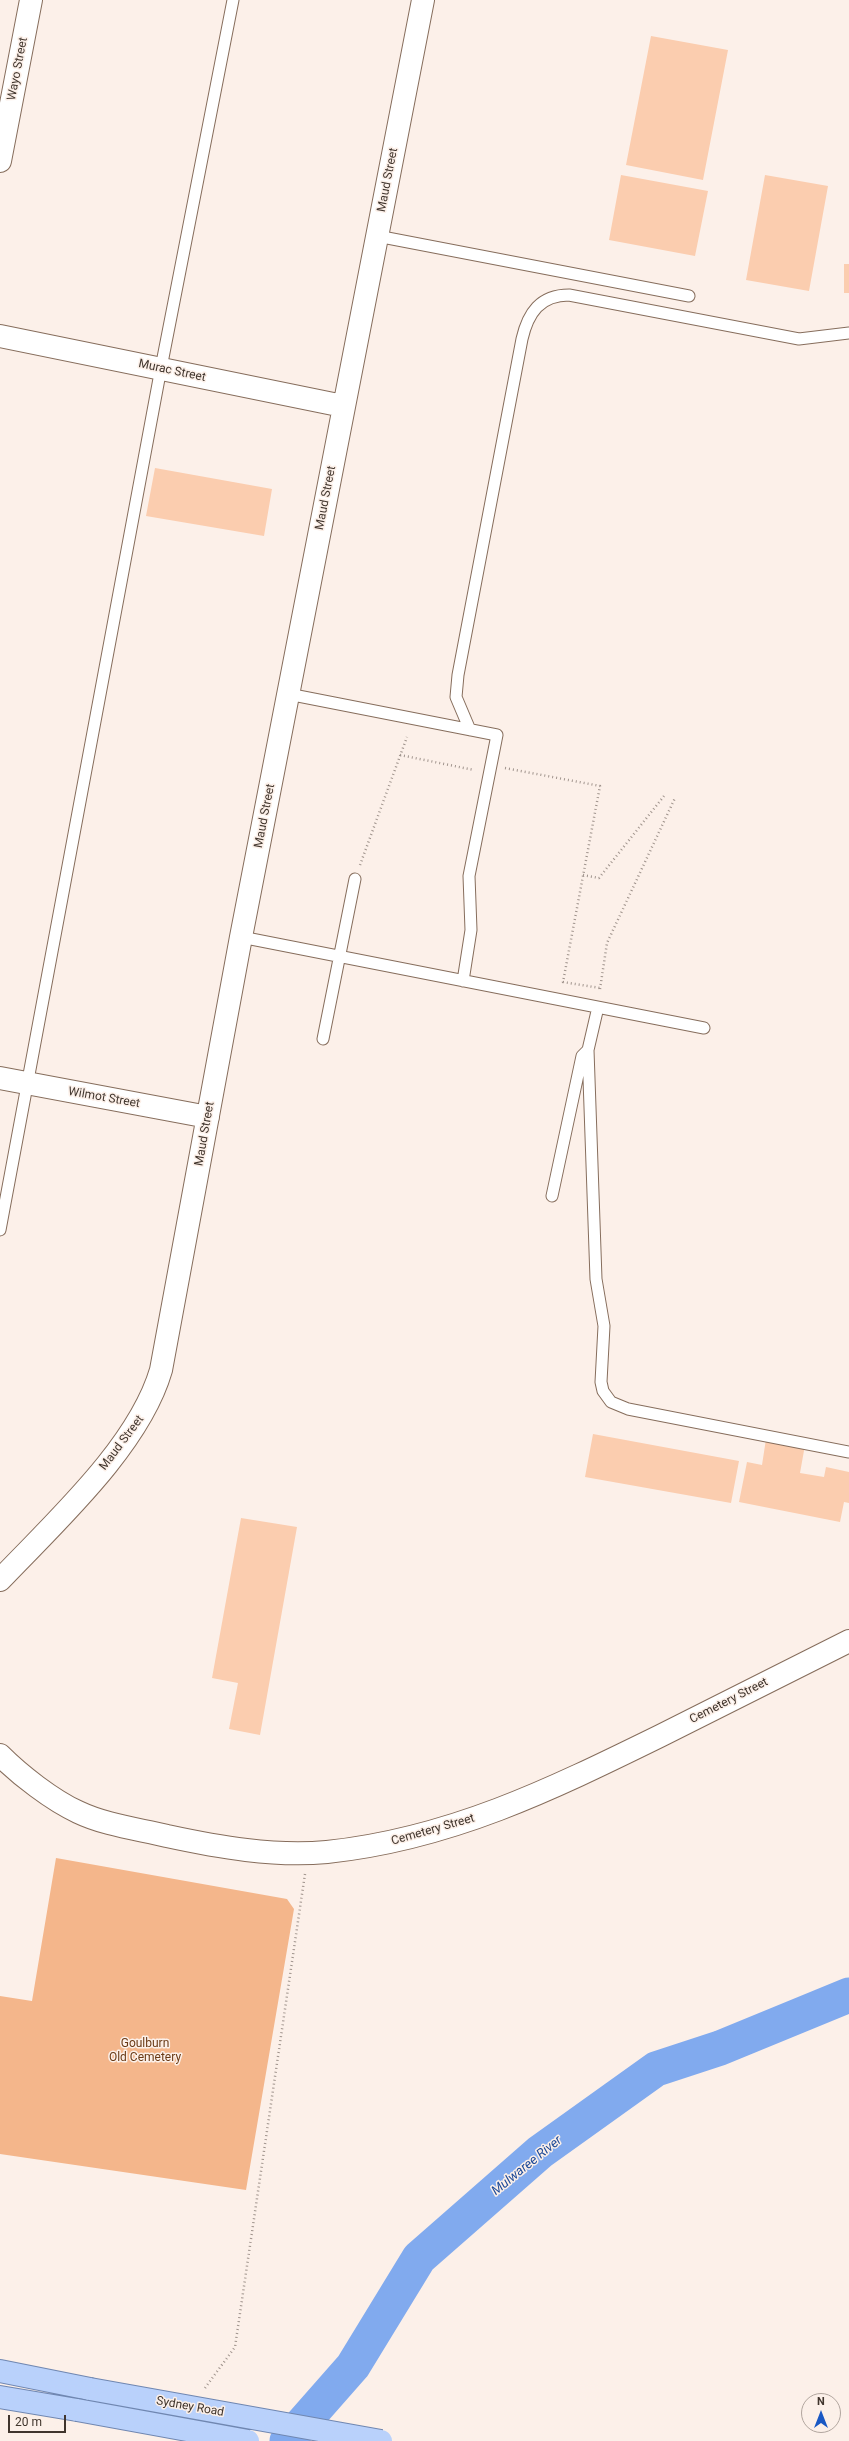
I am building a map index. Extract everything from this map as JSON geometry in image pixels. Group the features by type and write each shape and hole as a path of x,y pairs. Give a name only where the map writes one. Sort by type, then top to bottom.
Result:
{"main road":[{"name":"Sydney Road","path":"0,2371 90,2389 380,2441"},
{"name":"Sydney Road","path":"0,2397 248,2441"}],"street":[{"name":"Wayo Street","path":"0,162 31,0"},
{"name":"Maud Street","path":"0,1580 100,1472 138,1424 152,1398 165,1354 241,937 423,0"},
{"name":"Murac Street","path":"0,336 343,406"},
{"name":"Wilmot Street","path":"0,1078 208,1117"},
{"name":"Cemetery Street","path":"1,1759 40,1788 78,1812 127,1827 196,1842 263,1852 325,1852 376,1845 454,1826 530,1798 849,1641"}],"lane":[{"path":"0,1230 29,1084 161,368 233,0"},
{"path":"377,236 689,296"},
{"path":"470,730 456,697 458,675 522,339 527,321 534,308 554,296 569,295 795,338 807,339 849,334"},
{"path":"288,694 497,735 469,876 472,926 462,981"},
{"path":"323,1040 355,879"},
{"path":"241,937 704,1028"},
{"path":"598,1007 588,1050 596,1279 604,1326 601,1382 606,1397 611,1402 628,1409 849,1452"},
{"path":"552,1196 582,1056 588,1050"}],"path":[{"path":"355,879 407,737"},
{"path":"400,755 478,771"},
{"path":"503,767 600,786 563,982 600,988 607,943 675,798"},
{"path":"583,875 599,878 664,796"},
{"path":"204,2391 234,2347 306,1868"}],"green space":[{"name":"Goulburn Old Cemetery","path":"56,1858 287,1899 294,1909 246,2190 0,2154 0,1996 32,2001"}],"building":[{"path":"651,36 728,50 703,180 626,165"},
{"path":"621,175 708,191 695,256 609,240"},
{"path":"765,175 828,186 809,291 746,280"},
{"path":"844,264 849,264 849,293 844,293"},
{"path":"155,468 272,489 264,536 146,516"},
{"path":"593,1434 739,1461 731,1503 585,1477"},
{"path":"766,1439 805,1445 800,1473 824,1477 826,1467 849,1472 849,1503 844,1502 840,1522 739,1502 747,1462 762,1465"},
{"path":"241,1518 297,1527 260,1735 229,1729 238,1683 212,1678"}],"waterway":[{"name":"Mulwaree River","path":"287,2441 353,2366 419,2258 540,2152 656,2069 720,2048 849,1995"}]}
